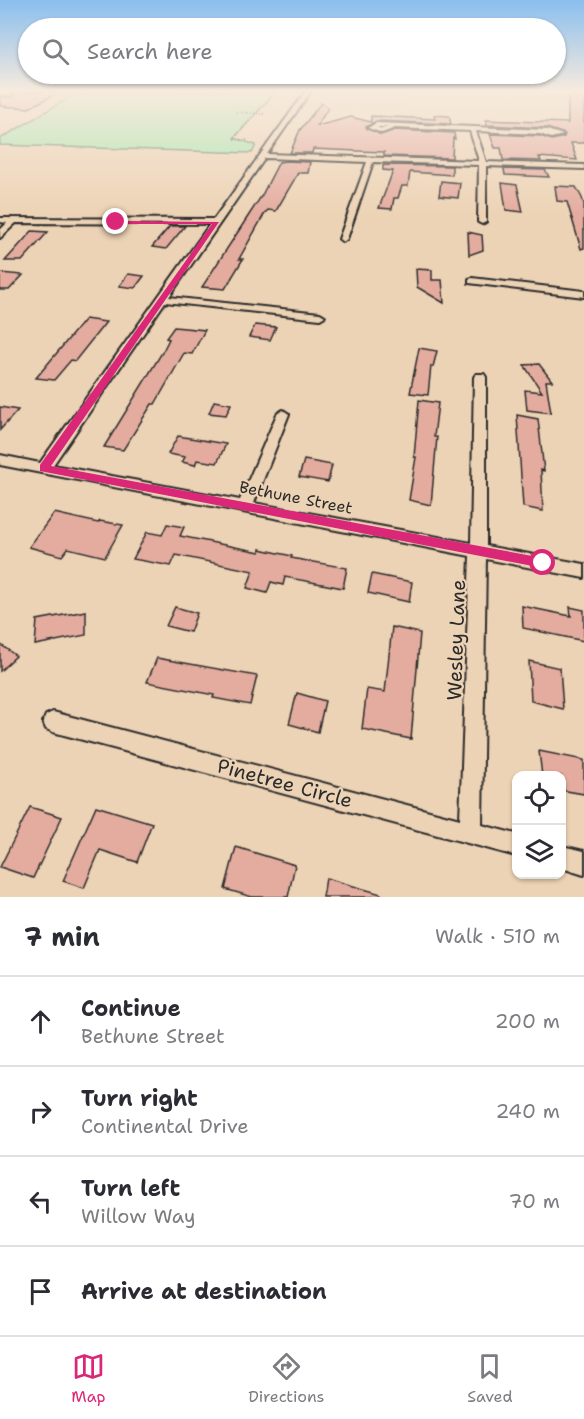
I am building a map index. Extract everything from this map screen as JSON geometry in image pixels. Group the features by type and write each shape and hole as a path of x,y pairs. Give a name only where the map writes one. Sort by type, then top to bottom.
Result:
{"street":[{"path":"44,468 280,133"},
{"path":"474,133 483,163 482,222"},
{"path":"264,156 584,167"},
{"path":"343,238 371,159"},
{"path":"0,220 216,222"},
{"path":"0,235 14,220"},
{"path":"472,282 584,294"},
{"path":"162,299 320,316"},
{"name":"Wesley Lane","path":"471,833 479,552 480,377"},
{"path":"245,506 283,414"},
{"name":"Bethune Street","path":"0,460 584,571"},
{"name":"Pinetree Circle","path":"53,722 512,844"},
{"path":"566,858 584,863"}],"path":[{"path":"239,133 234,139 247,140"}],"green space":[{"path":"10,133 239,133 234,138 256,145 252,153 0,145 0,139"}],"building":[{"path":"299,133 377,133 381,135 387,133 451,133 454,133 455,139 453,138 452,158 384,156 384,152 313,149 312,153 290,153"},
{"path":"562,133 584,133 584,143 571,143 577,160 539,157 541,161 503,160 501,148 495,148 490,134 540,136 552,140 564,137 565,134"},
{"path":"279,162 310,162 308,173 298,173 276,211 268,210 265,213 239,259 243,259 225,289 202,287 262,195"},
{"path":"383,165 452,166 452,175 410,172 408,186 402,186 398,198 394,198 392,209 379,208 393,171 383,170"},
{"path":"504,169 545,170 549,177 505,175"},
{"path":"441,181 460,183 458,198 439,196"},
{"path":"502,183 517,185 523,212 506,210"},
{"path":"555,186 576,187 582,198 584,248 581,249 567,202 557,201"},
{"path":"170,226 185,226 166,249 152,247"},
{"path":"32,231 48,232 22,261 5,261"},
{"path":"468,232 482,235 483,250 469,255"},
{"path":"416,269 432,270 432,280 442,280 444,303 417,287"},
{"path":"0,273 23,275 9,290 0,290"},
{"path":"128,274 144,276 135,288 119,286"},
{"path":"85,319 106,322 75,361 71,360 54,380 36,378"},
{"path":"255,325 276,327 270,340 249,337"},
{"path":"174,327 205,330 192,354 184,353 155,404 152,404 123,450 104,447 163,351 169,339 166,338"},
{"path":"419,348 437,351 433,367 431,366 428,395 410,393"},
{"path":"539,364 552,381 546,381 551,413 527,410 525,390 542,392 524,365"},
{"path":"419,400 438,403 431,505 409,500 416,457 414,457"},
{"path":"214,401 231,404 226,415 209,413"},
{"path":"0,407 18,410 0,430"},
{"path":"517,415 538,419 544,471 541,470 543,511 523,507"},
{"path":"178,436 226,444 217,463 197,460 195,465 182,462 185,457 168,454"},
{"path":"304,460 332,465 328,482 299,477"},
{"path":"54,513 98,523 100,521 123,525 105,557 68,548 62,556 29,547"},
{"path":"167,524 184,527 180,536 260,552 260,549 292,556 291,558 347,568 343,588 285,577 283,585 271,582 267,593 247,588 253,571 176,555 171,566 133,559 147,532 162,535"},
{"path":"372,574 412,582 409,602 368,593"},
{"path":"522,606 571,616 570,607 584,610 584,641 523,628"},
{"path":"175,607 197,613 190,632 166,626"},
{"path":"86,611 86,635 35,645 37,620"},
{"path":"392,627 420,633 411,739 362,729 367,689 385,692"},
{"path":"0,644 16,656 0,671"},
{"path":"157,658 257,676 250,705 213,698 214,695 147,682"},
{"path":"529,661 560,668 563,709 531,701"},
{"path":"297,693 325,701 318,732 289,724"},
{"path":"539,751 584,760 584,794 566,791 566,771 541,771"},
{"path":"96,806 152,823 137,862 100,850 84,888 63,881"},
{"path":"30,807 62,817 33,878 0,867"},
{"path":"236,847 295,865 288,897 252,897 225,889"},
{"path":"326,878 381,894 381,897 323,897"}],"route":[{"path":"116,222 216,222 44,468 543,563"}]}
